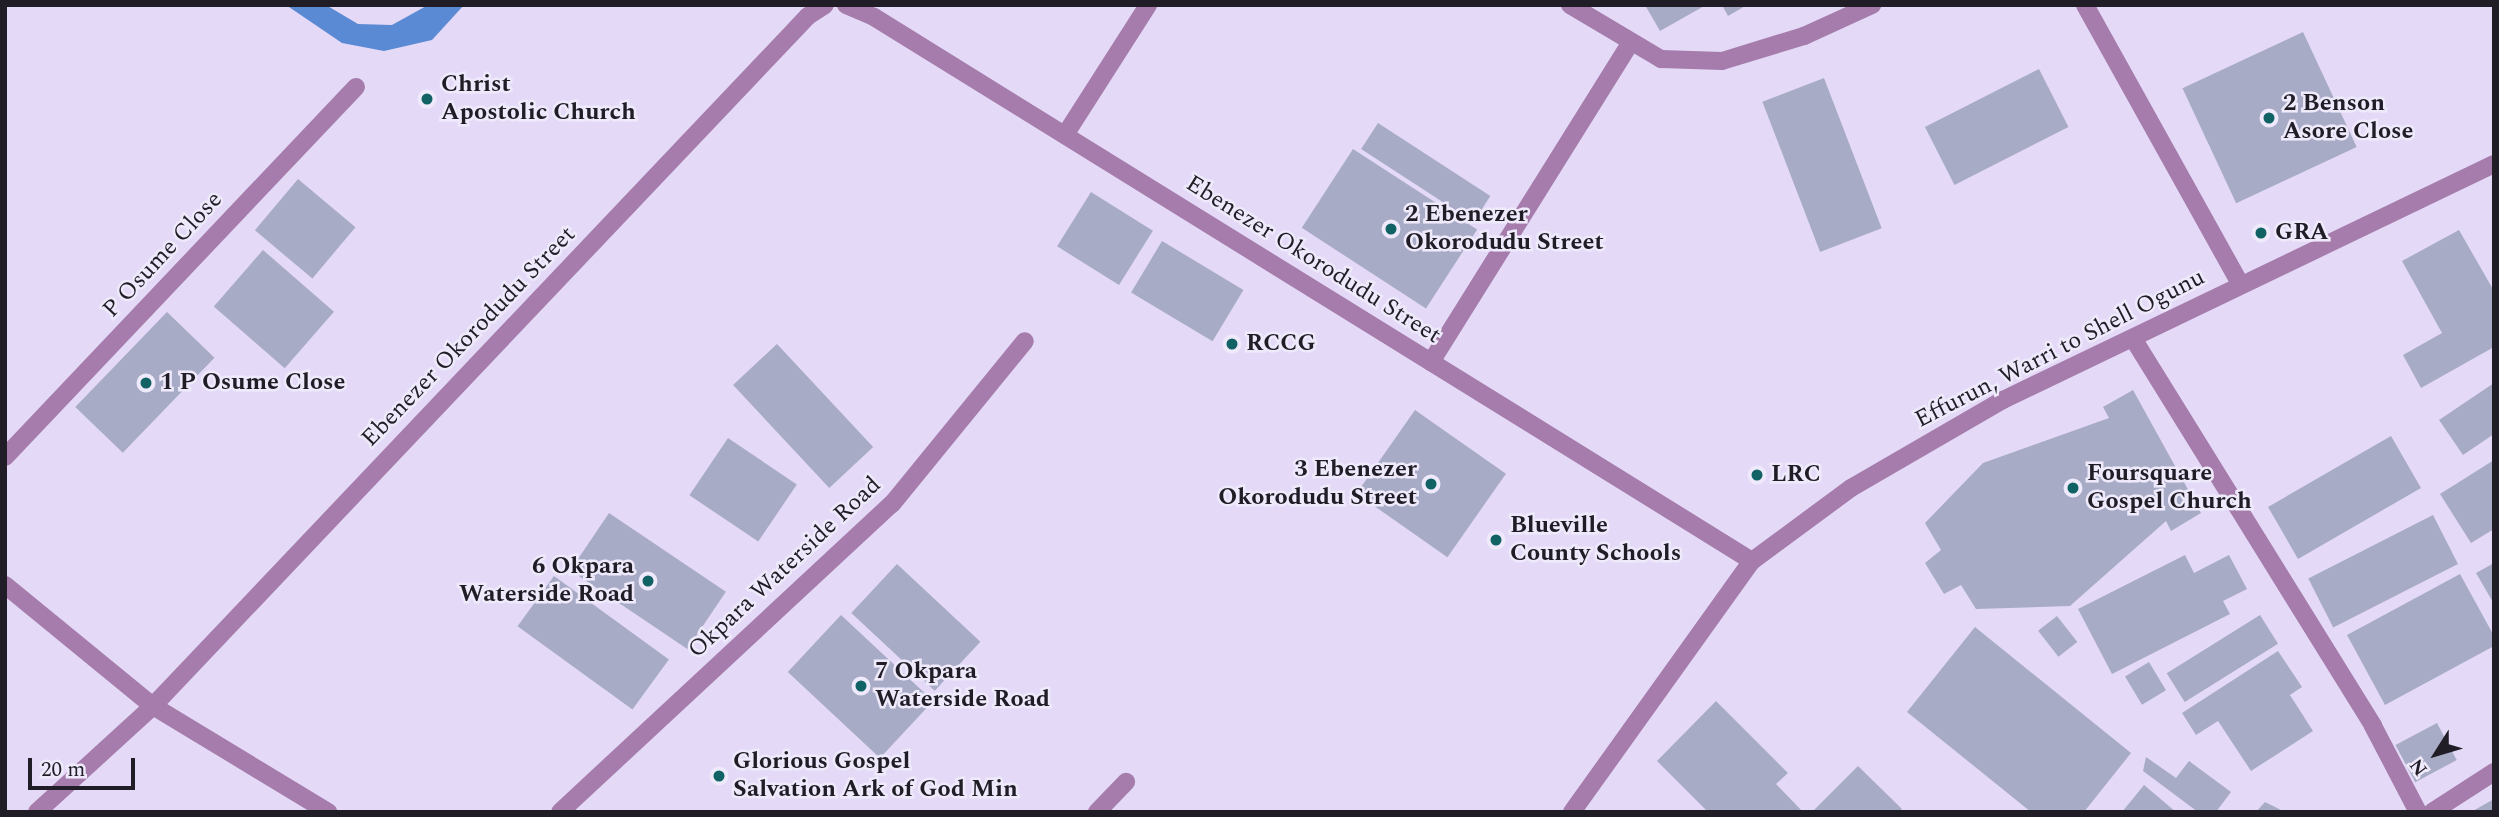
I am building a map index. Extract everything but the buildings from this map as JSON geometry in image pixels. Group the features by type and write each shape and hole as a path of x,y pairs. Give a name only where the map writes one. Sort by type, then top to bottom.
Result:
{"street":[{"name":"Ebenezer Okorodudu Street","path":"37,812 153,706 808,16 825,5"},
{"name":"Ebenezer Okorodudu Street","path":"846,5 874,17 1752,561"},
{"path":"1065,135 1148,5"},
{"path":"1570,5 1630,44 1661,59 1721,61 1804,36 1872,5"},
{"path":"2085,5 2241,283"},
{"path":"1431,362 1630,44"},
{"name":"P Osume Close","path":"5,457 356,87"},
{"name":"Effurun, Warri to Shell Ogunu","path":"1572,812 1752,561 1850,488 2003,400 2134,340 2241,283 2494,164"},
{"path":"2134,340 2373,726 2418,812"},
{"name":"Okpara Waterside Road","path":"560,812 892,504 1025,341"},
{"path":"5,585 153,706 328,812"},
{"path":"2432,812 2494,772"},
{"path":"1097,812 1126,782"}],"water":[{"path":"286,5 326,5 358,24 392,25 428,5 464,5 432,40 384,51 342,43"}],"place":[{"name":"Christ Apostolic Church","path":"427,99"},
{"name":"2 Benson Asore Close","path":"2269,118"},
{"name":"2 Ebenezer Okorodudu Street","path":"1391,229"},
{"name":"GRA","path":"2261,233"},
{"name":"RCCG","path":"1232,344"},
{"name":"1 P Osume Close","path":"146,383"},
{"name":"LRC","path":"1757,475"},
{"name":"3 Ebenezer Okorodudu Street","path":"1431,484"},
{"name":"Foursquare Gospel Church","path":"2073,488"},
{"name":"Blueville County Schools","path":"1496,540"},
{"name":"6 Okpara Waterside Road","path":"648,581"},
{"name":"7 Okpara Waterside Road","path":"861,686"},
{"name":"Glorious Gospel Salvation Ark of God Min","path":"719,776"}]}
